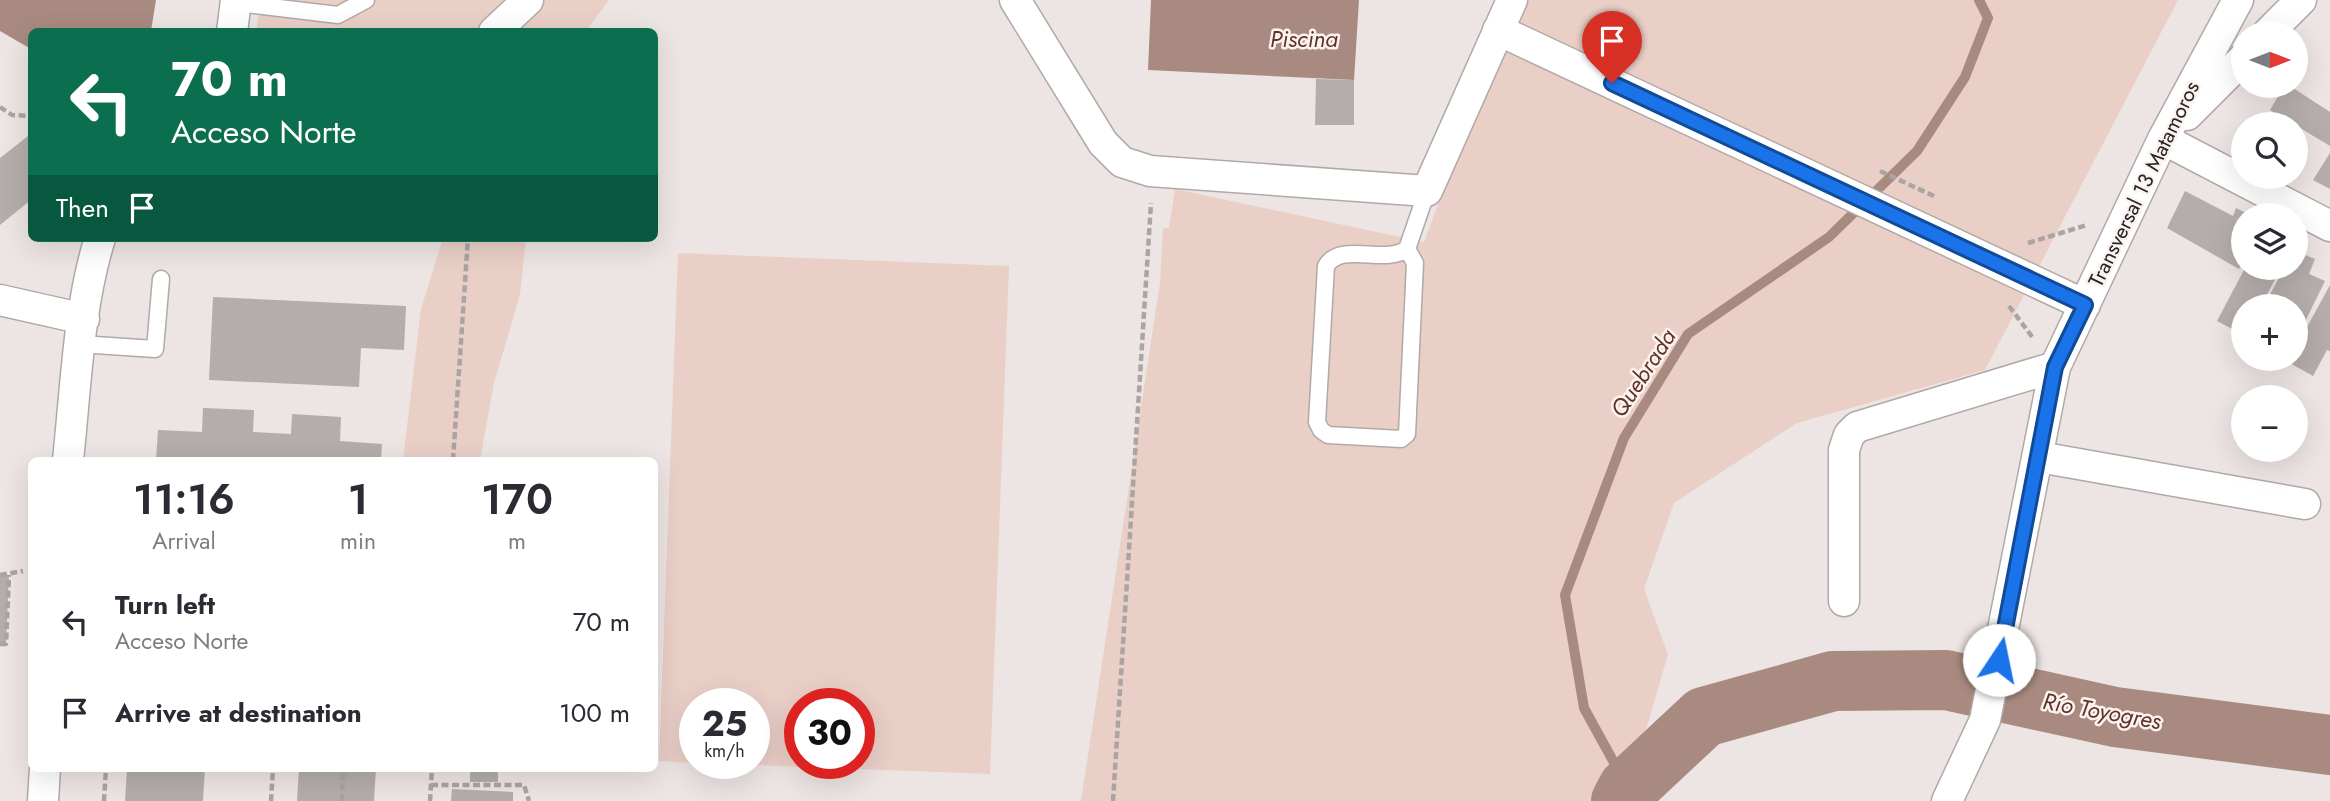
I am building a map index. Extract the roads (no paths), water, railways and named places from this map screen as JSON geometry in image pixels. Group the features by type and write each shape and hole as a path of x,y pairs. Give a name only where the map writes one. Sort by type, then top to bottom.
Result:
{"street":[{"path":"498,28 528,0"},
{"path":"1015,0 1103,144 1122,162 1150,171 1427,191 1512,0"},
{"name":"Transversal 13 Matamoros","path":"1947,801 1984,720 1999,660 2055,367 2163,138 2238,0"},
{"path":"2280,21 2301,0"},
{"path":"1499,30 1898,220 2085,305"},
{"path":"2231,71 2163,138 2330,226"},
{"path":"68,457 82,332 92,264 99,242"},
{"path":"0,300 82,332"},
{"path":"1844,601 1844,450 1849,435 1857,427 2055,367"},
{"path":"2039,457 2305,504"},
{"path":"43,801 45,772"}],"lane":[{"path":"235,12 338,15 366,0"},
{"path":"1407,249 1415,263 1407,434 1401,439 1328,435 1321,430 1317,422 1326,267 1331,259 1339,256 1390,256 1407,249 1427,191"},
{"path":"82,332 155,349 161,279"}],"water":[{"path":"0,0 156,0 151,28 28,28 28,47 0,31"},
{"name":"Piscina","path":"1151,0 1359,0 1354,80 1148,70"}],"waterway":[{"name":"Quebrada","path":"1628,788 1584,708 1565,595 1624,438 1688,334 1829,237 1917,151 1965,77 1988,18 1979,0"},
{"name":"Río Toyogres","path":"1621,801 1628,788 1704,717 1833,681 1946,680 2115,717 2330,745"}]}
